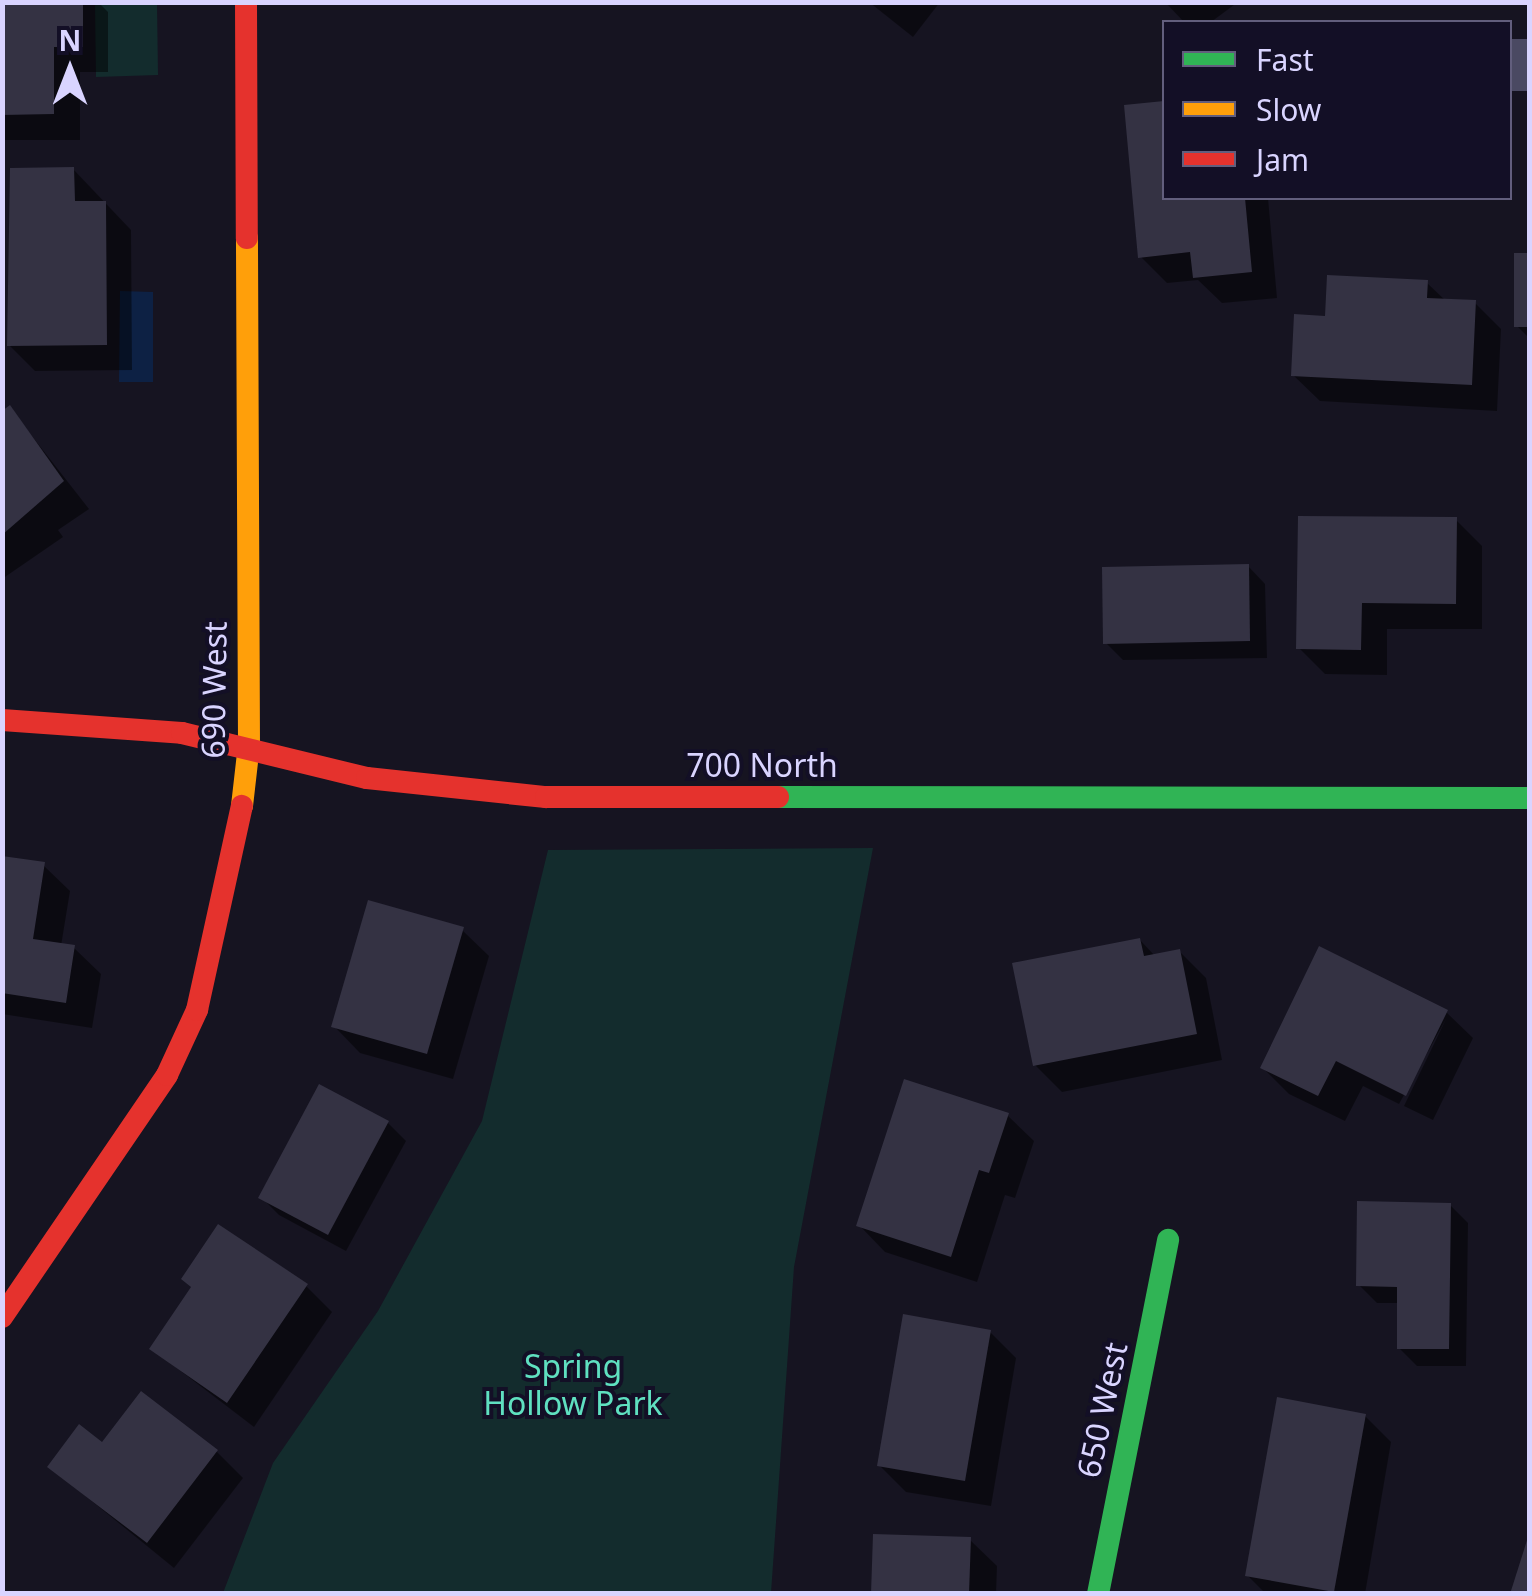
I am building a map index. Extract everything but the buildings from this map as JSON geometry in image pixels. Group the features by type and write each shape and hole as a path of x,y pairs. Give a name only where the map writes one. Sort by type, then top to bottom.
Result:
{"street":[{"name":"690 West","path":"2,1318 166,1075 197,1010 222,911 249,745 246,2"},
{"name":"700 North","path":"2,720 119,725 249,745 366,778 546,797 1530,798"},
{"name":"650 West","path":"1098,1594 1168,1240"}],"green space":[{"path":"95,3 157,3 158,75 96,77"},
{"name":"Spring Hollow Park","path":"873,848 794,1267 771,1593 223,1593 273,1463 378,1311 482,1121 548,850"}],"water":[{"path":"120,291 153,292 153,382 119,382"}],"traffic: fast":[{"path":"778,797 1530,798"},
{"path":"1098,1594 1168,1240"}],"traffic: slow":[{"path":"242,806 249,745 247,238"}],"traffic: jam":[{"path":"246,2 247,238"},
{"path":"2,720 182,733 367,778 546,797 778,797"},
{"path":"2,1317 167,1075 197,1010 242,806"}]}
